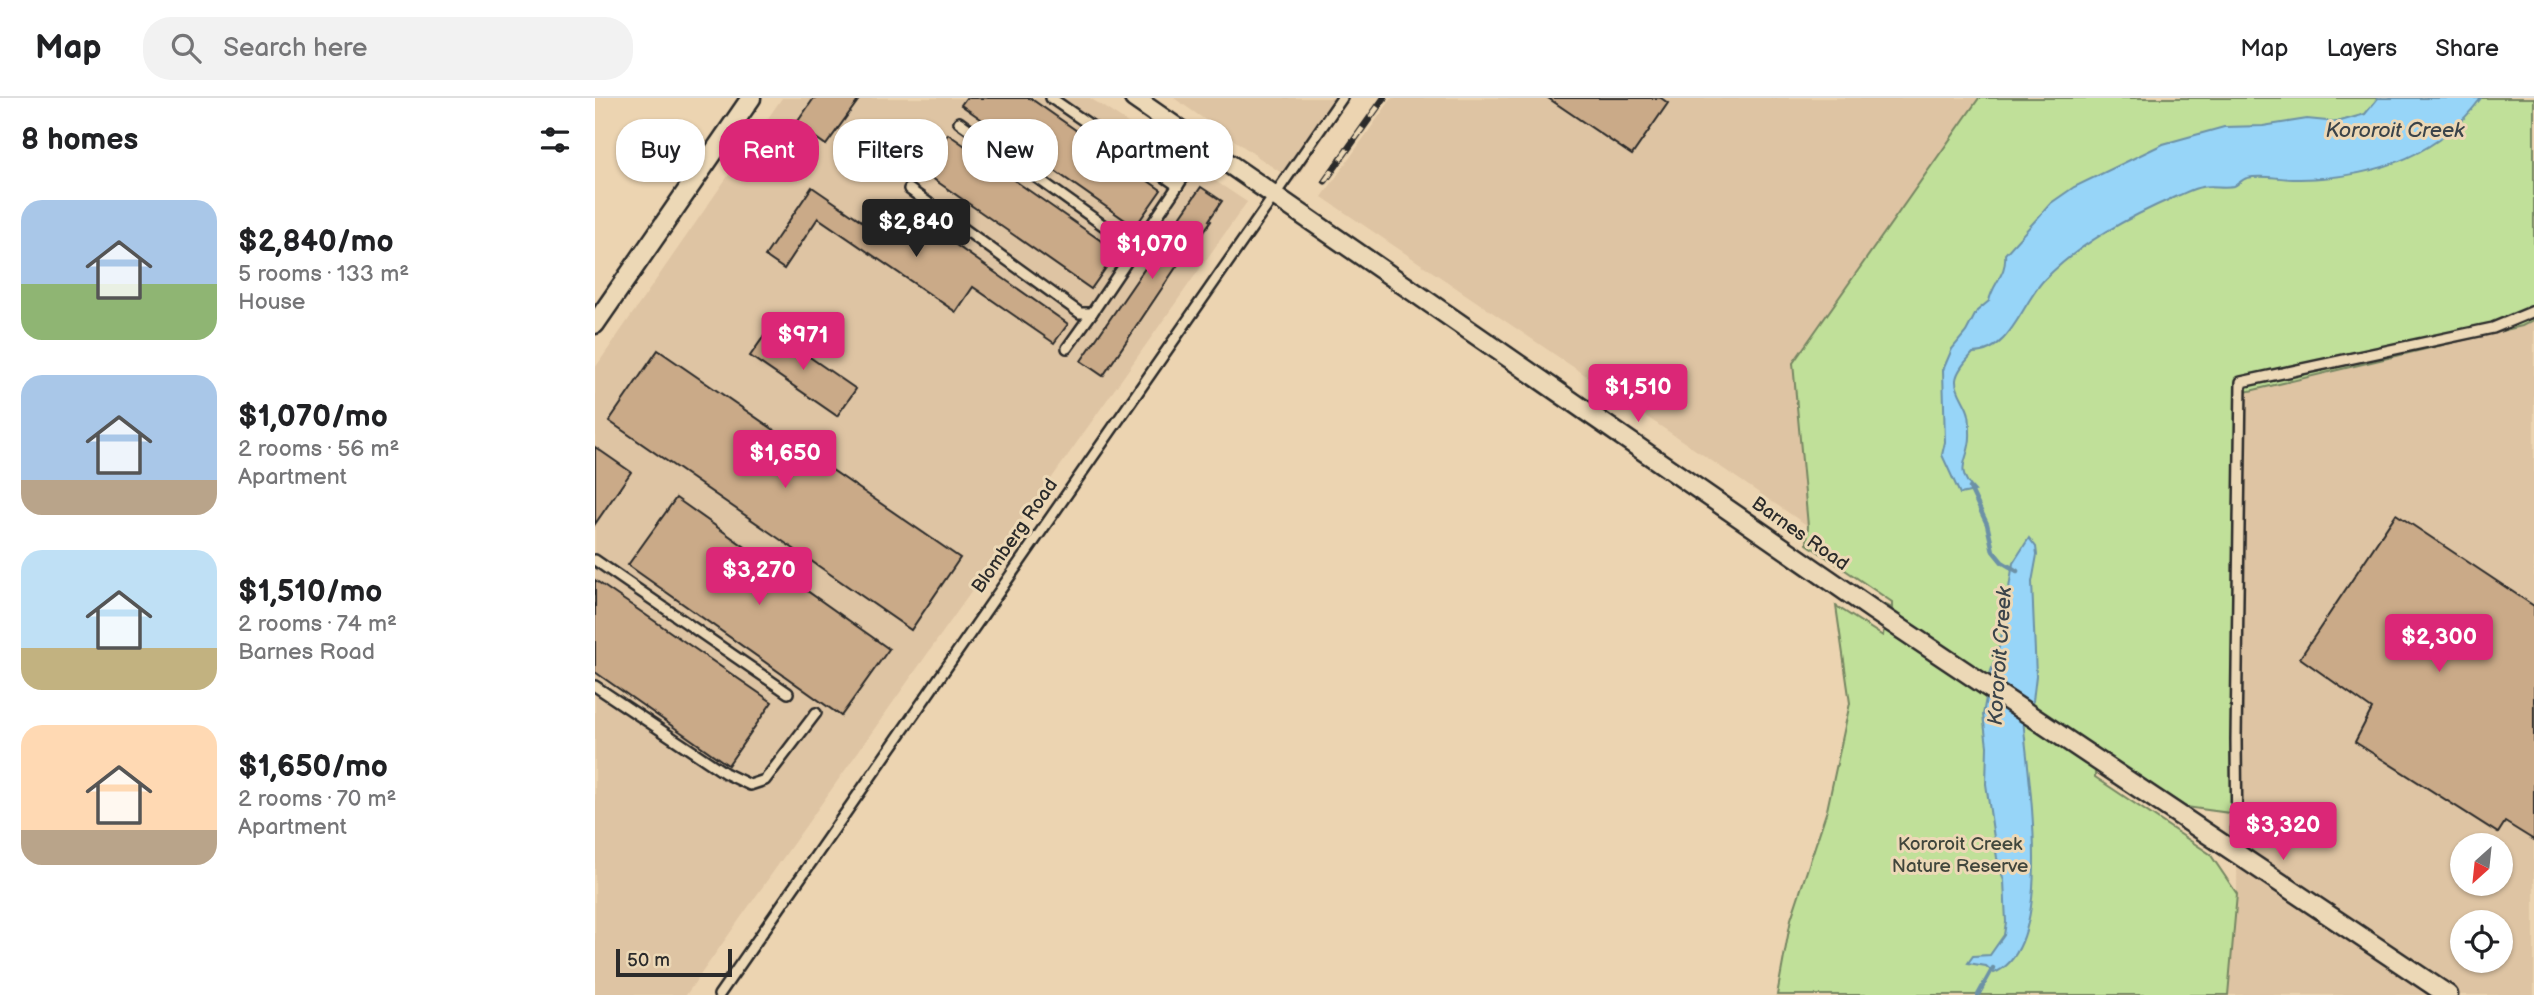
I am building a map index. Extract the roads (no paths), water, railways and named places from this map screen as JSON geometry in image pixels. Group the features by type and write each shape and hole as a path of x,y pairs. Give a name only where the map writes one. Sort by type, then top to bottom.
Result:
{"street":[{"path":"595,324 751,98"},
{"name":"Barnes Road","path":"1134,98 1164,119"},
{"name":"Barnes Road","path":"1233,167 2096,761 2448,995"}],"lane":[{"path":"1051,98 1178,186"},
{"name":"Blomberg Road","path":"719,995 1342,98"},
{"path":"959,122 1135,248"},
{"path":"1067,348 1181,182"},
{"path":"909,189 1080,313 1092,313"},
{"path":"2237,854 2235,751 2241,382 2493,328 2534,310"},
{"path":"595,560 788,693"},
{"path":"595,686 725,773 750,785 765,780 816,713"}],"water":[{"name":"Kororoit Creek","path":"2378,98 2481,98 2445,135 2401,160 2352,174 2326,178 2253,177 2234,186 2196,188 2124,222 2090,242 2058,266 2036,290 2006,336 1986,351 1973,353 1958,373 1956,384 1970,421 1970,441 1963,469 1968,483 1975,491 1960,494 1942,455 1945,442 1943,370 1952,349 1966,332 1977,311 1989,301 2004,268 2005,254 2051,203 2074,187 2163,144 2224,127 2263,126 2307,119 2337,122 2365,114"},
{"name":"Kororoit Creek","path":"2029,538 2036,547 2037,555 2032,582 2036,676 2033,701 2023,718 2032,815 2032,895 2026,930 2014,957 1994,973 1986,966 1968,963 1973,956 1990,955 2004,935 2006,922 2004,881 1997,858 1986,784 1987,746 1983,715 1990,674 2000,644 2013,563"}],"waterway":[{"name":"Kororoit Creek","path":"1970,488 1987,524 1993,551 2002,562 2017,571"},
{"name":"Kororoit Creek","path":"1978,995 1993,968"}],"railway":[{"path":"1325,181 1384,98"}],"park label":[{"name":"Kororoit Creek Nature Reserve","path":"1960,855"}]}
